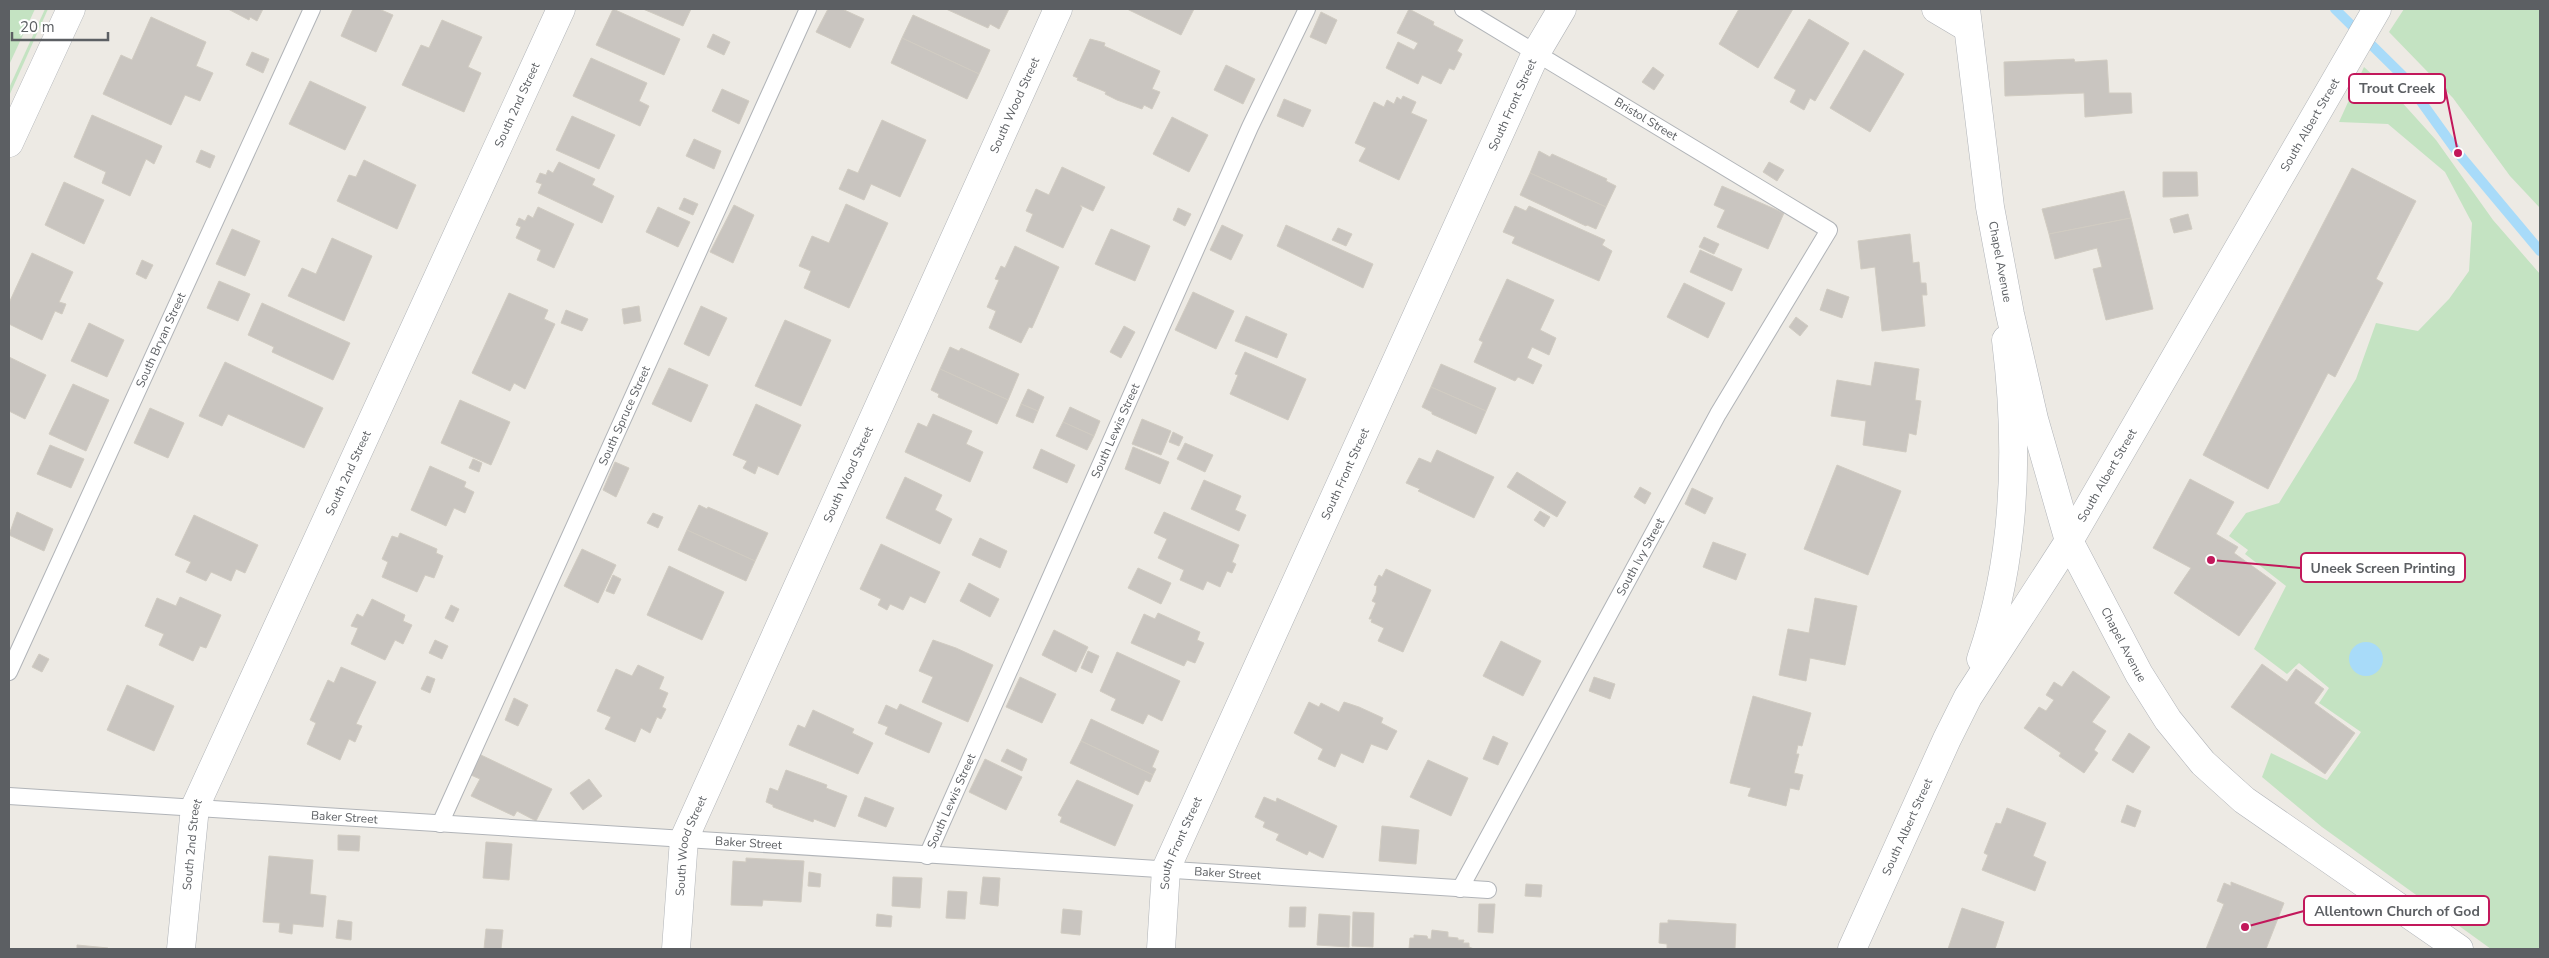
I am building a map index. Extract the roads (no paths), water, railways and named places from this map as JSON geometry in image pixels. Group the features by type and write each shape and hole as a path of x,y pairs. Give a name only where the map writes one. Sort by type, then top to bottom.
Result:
{"street":[{"path":"9,143 71,9"},
{"name":"South 2nd Street","path":"181,949 195,806 561,9"},
{"name":"South Wood Street","path":"676,949 684,839 1058,9"},
{"name":"South Front Street","path":"1161,949 1166,868 1536,53 1562,9"},
{"path":"1936,9 1967,18"},
{"name":"South Albert Street","path":"1852,949 1947,739 1968,697 2070,541 2376,11"},
{"name":"Chapel Avenue","path":"1967,18 2010,370 2013,478 1999,594 1987,643 1968,697"},
{"name":"Chapel Avenue","path":"1990,207 2010,314 2034,419 2070,541 2139,674 2168,720 2203,763 2244,800 2459,949"}],"lane":[{"name":"South Bryan Street","path":"9,672 312,9"},
{"name":"South Spruce Street","path":"440,824 808,9"},
{"name":"South Lewis Street","path":"927,856 1250,127 1307,9"},
{"name":"Bristol Street","path":"1463,9 1829,230"},
{"name":"South Ivy Street","path":"1460,889 1718,414 1829,230"},
{"name":"Baker Street","path":"9,796 195,806 927,856 1166,868 1488,890"}],"water":[{"path":"2366,642 2378,647 2383,659 2378,671 2366,676 2354,671 2349,659 2354,647"}],"waterway":[{"path":"2335,9 2402,75 2458,153 2540,251"}],"place":[{"name":"Trout Creek","path":"2458,153"},
{"name":"Uneek Screen Printing","path":"2211,560"},
{"name":"Allentown Church of God","path":"2245,927"}]}
